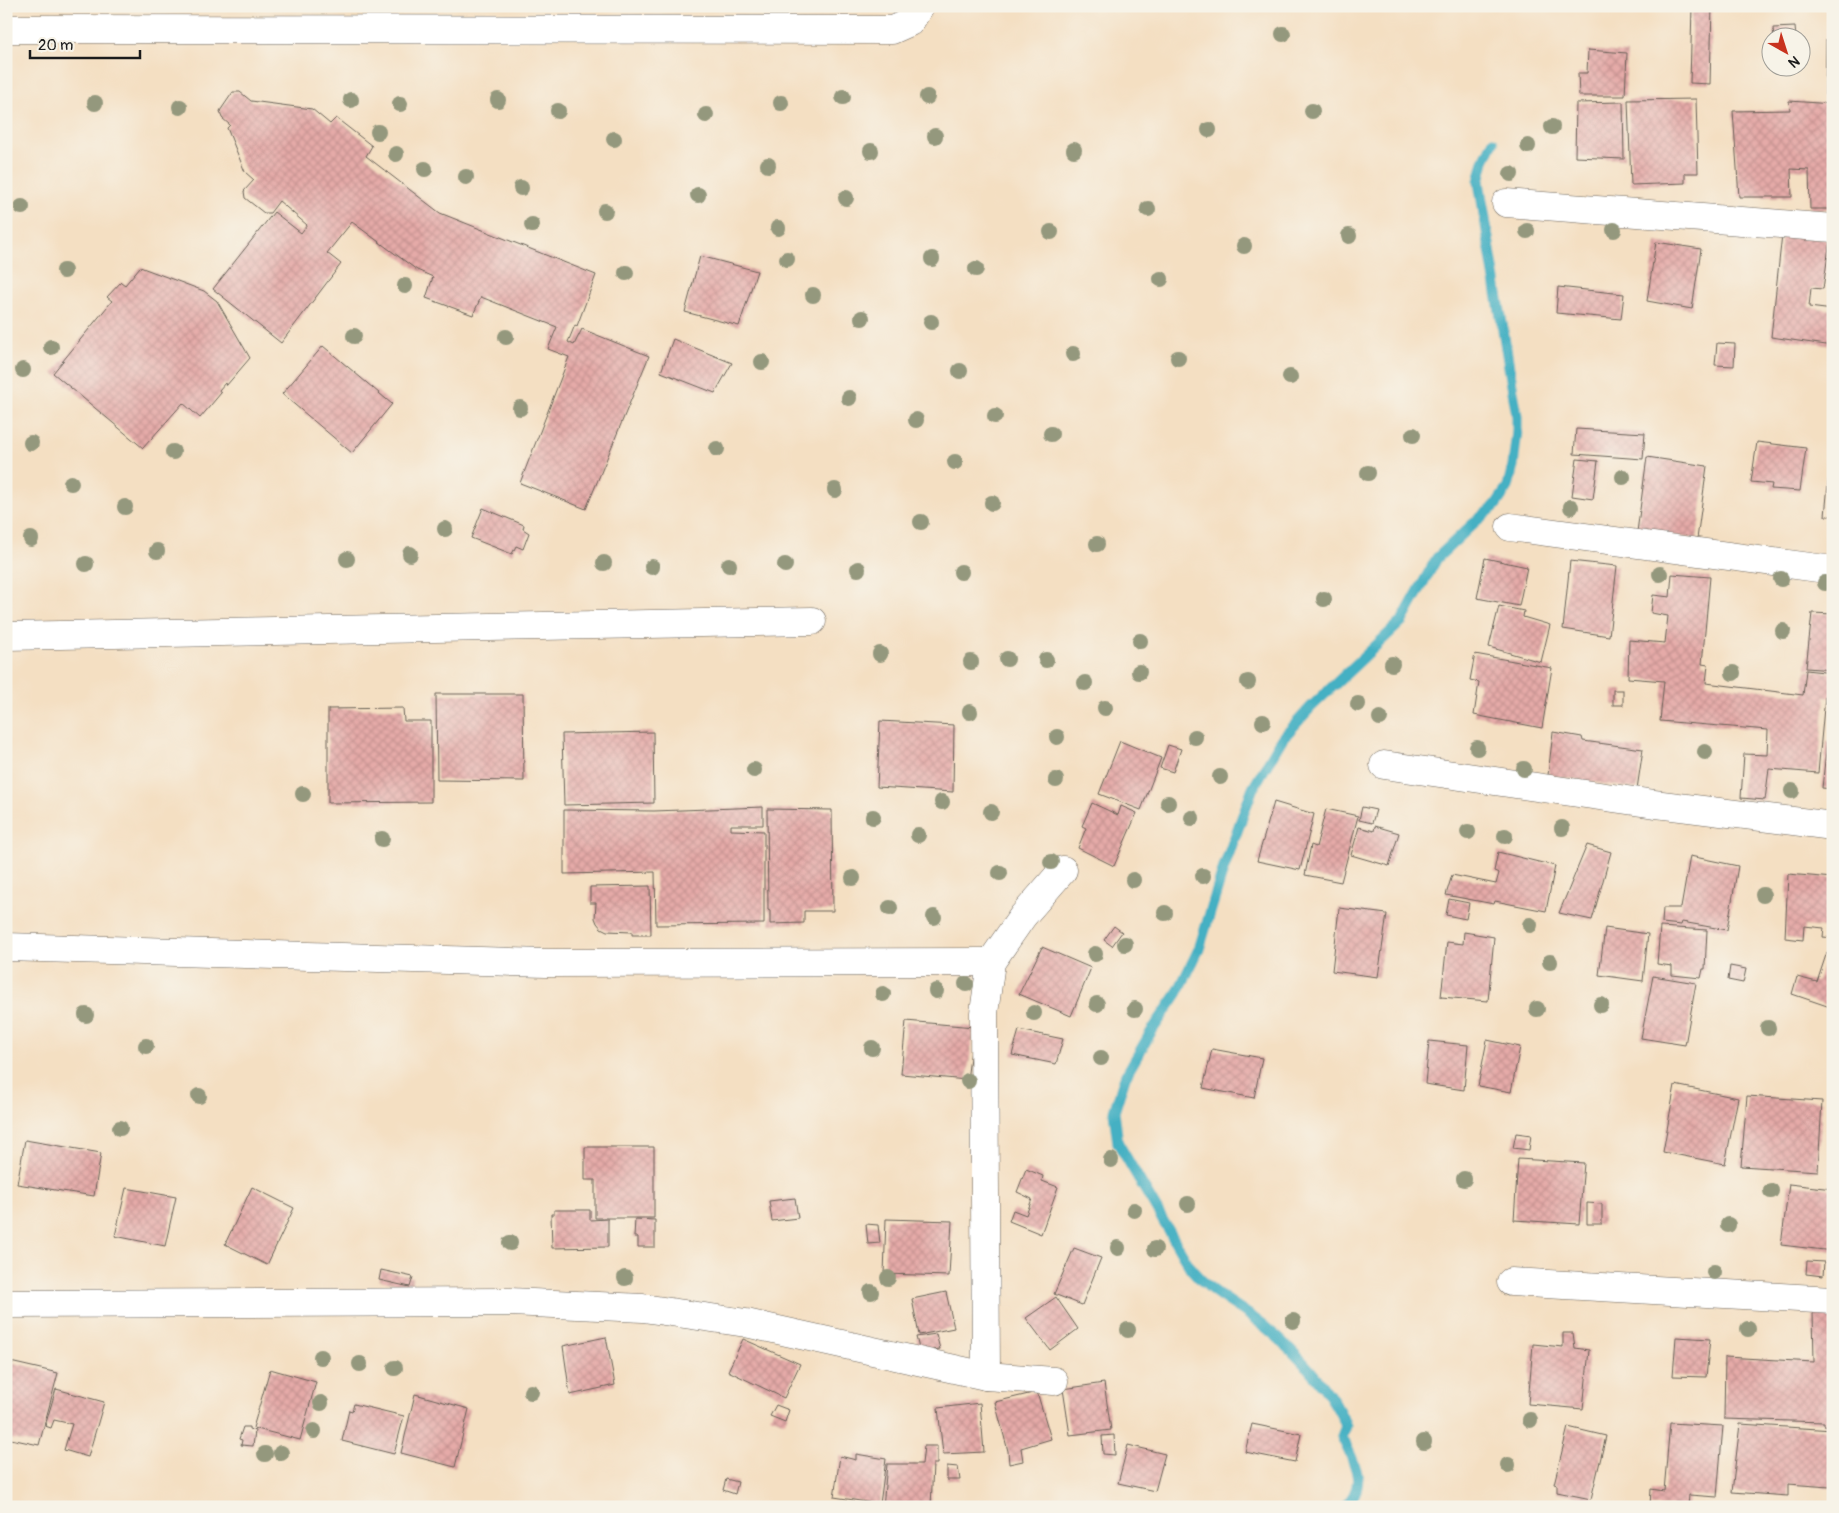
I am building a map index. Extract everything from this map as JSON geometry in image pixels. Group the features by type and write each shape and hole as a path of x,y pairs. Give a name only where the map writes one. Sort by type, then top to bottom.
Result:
{"street":[{"path":"6,29 892,30 910,22 920,6"},
{"path":"1506,202 1833,228"},
{"path":"1510,527 1833,570"},
{"path":"6,636 812,621"},
{"path":"1384,765 1655,804 1833,826"},
{"path":"986,1376 984,1013 991,962 1023,916 1063,870"},
{"path":"6,947 546,963 991,962"},
{"path":"1511,1282 1833,1300"},
{"path":"6,1304 510,1302 643,1308 746,1323 986,1376 1054,1382"}],"building":[{"path":"1692,6 1712,6 1710,84 1690,83"},
{"path":"1826,40 1833,40 1833,95 1825,95"},
{"path":"1588,50 1627,53 1625,96 1579,96 1578,73 1587,73"},
{"path":"233,92 240,92 251,101 312,109 330,124 336,118 372,146 366,156 440,213 596,275 577,326 575,325 568,342 574,345 582,329 649,356 586,509 520,483 569,357 548,349 557,327 481,297 473,315 426,298 433,277 417,270 352,222 327,253 341,264 281,343 213,289 274,212 301,233 307,225 279,201 270,213 264,213 245,198 244,191 254,180 245,172 227,128 230,125 222,118 220,111"},
{"path":"1696,99 1698,173 1685,173 1685,183 1631,185 1628,100"},
{"path":"1789,101 1833,104 1833,209 1810,209 1809,170 1791,169 1792,197 1739,197 1733,111 1790,110"},
{"path":"1623,102 1624,159 1575,157 1576,103"},
{"path":"1782,234 1830,240 1823,289 1811,288 1809,307 1833,310 1833,346 1771,337"},
{"path":"1656,242 1701,249 1692,309 1647,301"},
{"path":"700,256 757,271 739,326 685,312"},
{"path":"140,267 204,291 217,301 250,358 226,386 225,383 219,390 221,393 200,418 183,403 143,448 53,373 112,301 107,297 121,282 125,285"},
{"path":"1558,287 1624,294 1621,319 1556,313"},
{"path":"673,339 732,363 715,393 661,372"},
{"path":"1717,343 1735,344 1734,366 1715,365"},
{"path":"323,346 392,404 352,453 282,394"},
{"path":"1576,429 1645,433 1643,459 1574,454"},
{"path":"1757,442 1806,448 1800,491 1771,489 1772,484 1751,482"},
{"path":"1831,452 1833,453 1833,516 1825,516"},
{"path":"1647,457 1707,466 1697,539 1637,532"},
{"path":"1577,459 1598,461 1593,499 1572,496"},
{"path":"483,508 524,525 523,529 529,533 523,549 516,546 512,554 471,538"},
{"path":"1485,558 1527,567 1519,606 1477,598"},
{"path":"1570,561 1617,566 1609,636 1563,629"},
{"path":"1672,574 1710,577 1702,664 1708,665 1706,683 1803,695 1806,670 1833,673 1833,698 1825,697 1818,773 1769,769 1765,800 1741,798 1744,754 1767,755 1768,730 1660,721 1664,681 1628,678 1629,640 1665,643 1668,616 1651,613 1653,595 1670,597"},
{"path":"1499,606 1524,611 1523,617 1550,625 1541,662 1489,647"},
{"path":"1812,613 1833,614 1833,670 1806,668"},
{"path":"1475,654 1552,668 1542,728 1474,715 1479,682 1470,680"},
{"path":"1613,690 1623,690 1623,705 1613,705"},
{"path":"436,694 523,694 524,781 437,780"},
{"path":"403,708 404,721 431,721 431,802 328,803 328,709"},
{"path":"880,721 954,725 953,792 877,787"},
{"path":"653,732 654,803 564,805 562,734"},
{"path":"1553,732 1582,737 1583,741 1643,749 1637,789 1548,775"},
{"path":"1120,741 1161,758 1141,810 1099,794"},
{"path":"1827,742 1833,743 1833,789 1822,788"},
{"path":"1168,745 1181,749 1173,772 1160,768"},
{"path":"1274,802 1314,814 1300,870 1257,861"},
{"path":"1092,803 1118,815 1121,806 1137,813 1114,866 1078,848 1086,828 1082,826"},
{"path":"763,807 763,825 731,825 731,830 764,831 764,924 656,925 655,872 564,874 564,810 654,811"},
{"path":"1362,807 1376,810 1372,823 1359,820"},
{"path":"767,809 832,810 833,911 804,911 804,923 770,924 770,911 768,910"},
{"path":"1326,809 1358,816 1341,882 1305,875 1311,845 1316,847"},
{"path":"1375,826 1399,833 1389,866 1351,855 1359,827 1374,831"},
{"path":"1587,845 1611,852 1592,920 1559,913"},
{"path":"1498,852 1555,866 1546,911 1495,901 1494,904 1446,895 1452,875 1496,884 1499,873 1494,871"},
{"path":"1690,856 1738,866 1727,930 1682,922 1681,925 1662,923 1663,908 1681,908"},
{"path":"1788,874 1833,878 1833,938 1823,937 1824,928 1804,926 1803,940 1785,938"},
{"path":"650,886 651,935 632,935 632,932 607,931 597,923 595,918 596,903 590,903 590,887"},
{"path":"1449,899 1469,903 1466,919 1446,915"},
{"path":"1339,908 1387,914 1378,977 1332,971"},
{"path":"1114,926 1122,932 1112,946 1104,940"},
{"path":"1660,927 1707,930 1705,969 1703,969 1701,978 1672,975 1672,966 1657,964"},
{"path":"1605,928 1648,934 1643,981 1599,975"},
{"path":"1464,932 1494,937 1488,1001 1441,997 1447,942 1463,944"},
{"path":"1042,947 1091,968 1071,1016 1019,994"},
{"path":"1827,952 1833,955 1833,1008 1792,994 1797,977 1817,982"},
{"path":"1730,966 1746,969 1743,983 1728,980"},
{"path":"1653,976 1696,983 1685,1045 1641,1038"},
{"path":"906,1021 974,1027 967,1080 901,1074"},
{"path":"1019,1030 1063,1039 1056,1064 1012,1055"},
{"path":"1487,1040 1520,1047 1511,1092 1478,1086"},
{"path":"1429,1041 1468,1045 1464,1090 1425,1084"},
{"path":"1212,1049 1262,1058 1254,1098 1203,1088"},
{"path":"1675,1085 1738,1098 1725,1164 1663,1152"},
{"path":"1747,1096 1822,1101 1818,1171 1741,1166"},
{"path":"1516,1133 1531,1135 1529,1150 1513,1148"},
{"path":"25,1140 101,1153 94,1196 17,1184"},
{"path":"585,1147 654,1147 654,1218 595,1218 595,1180 585,1180"},
{"path":"1518,1159 1584,1163 1579,1224 1514,1220"},
{"path":"1026,1169 1043,1176 1042,1181 1058,1187 1041,1234 1009,1221 1013,1210 1026,1215 1032,1199 1017,1192"},
{"path":"1789,1184 1833,1189 1833,1251 1781,1245"},
{"path":"252,1187 294,1208 267,1265 225,1244"},
{"path":"126,1188 176,1197 165,1246 115,1236"},
{"path":"795,1198 798,1218 772,1221 769,1201"},
{"path":"1587,1203 1602,1204 1602,1224 1587,1224"},
{"path":"554,1210 590,1210 590,1220 608,1219 608,1247 552,1248 551,1214 554,1214"},
{"path":"635,1219 655,1220 655,1247 638,1247 638,1237 634,1237"},
{"path":"886,1219 952,1221 949,1276 884,1274"},
{"path":"866,1224 878,1225 880,1243 868,1244"},
{"path":"1074,1248 1101,1258 1082,1305 1054,1294"},
{"path":"1807,1261 1824,1262 1823,1276 1806,1274"},
{"path":"381,1270 413,1277 410,1287 379,1280"},
{"path":"946,1292 954,1328 919,1335 912,1299"},
{"path":"1056,1297 1078,1329 1050,1350 1026,1318"},
{"path":"1813,1311 1833,1313 1833,1426 1824,1425 1824,1422 1724,1419 1725,1357 1814,1362"},
{"path":"1563,1333 1573,1333 1575,1348 1589,1350 1583,1409 1528,1404 1533,1344 1563,1347"},
{"path":"936,1334 940,1349 920,1352 916,1337"},
{"path":"606,1337 615,1385 570,1395 563,1346"},
{"path":"1676,1337 1710,1339 1706,1377 1673,1376"},
{"path":"743,1339 800,1364 784,1398 728,1371"},
{"path":"6,1361 58,1373 39,1445 6,1438"},
{"path":"270,1369 316,1382 300,1440 253,1428"},
{"path":"1104,1383 1111,1430 1070,1435 1063,1389"},
{"path":"56,1389 104,1402 88,1457 64,1450 72,1424 54,1420 51,1428 45,1426"},
{"path":"1037,1392 1051,1439 1021,1448 1023,1461 1009,1464 1008,1451 995,1402"},
{"path":"415,1394 469,1409 455,1467 401,1453"},
{"path":"980,1403 984,1452 943,1454 938,1408"},
{"path":"354,1404 404,1416 394,1454 342,1441 349,1410 352,1411"},
{"path":"776,1405 789,1410 785,1422 770,1416"},
{"path":"1670,1423 1723,1426 1717,1497 1689,1495 1688,1507 1650,1507 1651,1489 1664,1491"},
{"path":"1252,1424 1301,1434 1295,1462 1245,1452"},
{"path":"1740,1424 1833,1430 1830,1487 1788,1484 1788,1496 1732,1492"},
{"path":"243,1427 249,1427 249,1429 255,1431 253,1446 241,1445 242,1440 239,1439"},
{"path":"1568,1427 1606,1436 1591,1499 1557,1492 1557,1485 1554,1484"},
{"path":"1114,1435 1115,1455 1103,1454 1102,1436"},
{"path":"1128,1445 1165,1454 1155,1491 1118,1483"},
{"path":"924,1446 937,1446 937,1464 933,1464 931,1507 883,1507 887,1464 922,1464"},
{"path":"856,1454 886,1459 880,1504 834,1497 840,1456 856,1460"},
{"path":"947,1466 958,1467 960,1480 947,1480"},
{"path":"726,1479 738,1482 735,1494 723,1490"}],"waterway":[{"path":"1344,1507 1352,1498 1358,1481 1357,1472 1342,1437 1346,1426 1338,1410 1316,1377 1288,1347 1257,1321 1209,1287 1191,1269 1118,1143 1114,1112 1125,1077 1151,1032 1177,994 1199,949 1224,867 1252,790 1282,739 1311,707 1402,621 1437,558 1495,506 1508,487 1513,466 1517,416 1479,182 1484,161 1493,142"}]}
